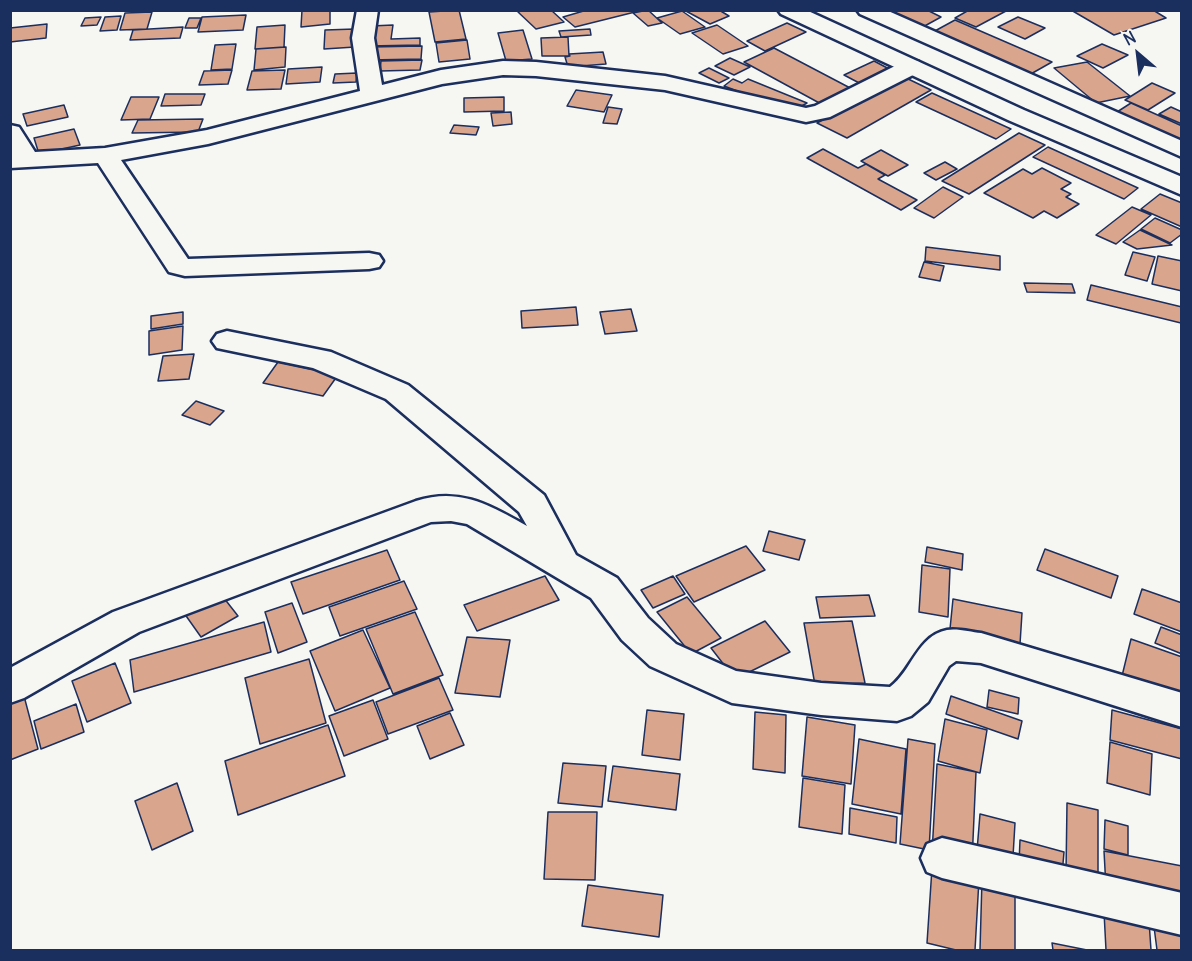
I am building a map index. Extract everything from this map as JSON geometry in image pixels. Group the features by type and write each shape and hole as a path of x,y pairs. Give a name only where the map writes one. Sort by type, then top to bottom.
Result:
{"street":[{"path":"368,10 363,38 372,94"},
{"path":"788,10 1182,187"},
{"path":"867,10 1182,150"},
{"path":"10,132 19,161 105,155 208,137 441,76 503,68 536,69 665,83 806,115 822,112 911,67"},
{"path":"105,155 179,266 185,268 369,261"},
{"path":"227,340 320,359 397,392 532,504 564,565"},
{"path":"10,687 126,622 428,510 451,508 476,513 604,588 634,629 663,655 732,687 821,699 897,704 914,691 936,655 949,645 981,648 1182,710"},
{"path":"942,858 1182,914"}],"building":[{"path":"302,10 330,10 330,24 301,27"},
{"path":"459,10 466,39 435,42 429,12"},
{"path":"551,10 564,22 536,29 518,12"},
{"path":"587,10 633,10 635,12 575,27 563,17"},
{"path":"648,10 662,23 648,26 633,13"},
{"path":"684,10 719,10 729,16 710,24"},
{"path":"880,10 927,10 941,17 921,28"},
{"path":"969,10 1006,11 976,27 955,18"},
{"path":"1071,10 1153,10 1166,18 1114,35"},
{"path":"682,11 705,27 680,34 657,18"},
{"path":"152,12 147,29 120,30 125,13"},
{"path":"246,15 243,30 198,32 202,17"},
{"path":"121,16 117,30 100,31 105,17"},
{"path":"101,17 97,25 81,26 85,18"},
{"path":"1018,17 1045,28 1025,39 998,27"},
{"path":"189,18 201,18 197,28 185,28"},
{"path":"955,20 1052,62 1029,75 933,32"},
{"path":"787,23 806,32 765,51 747,41"},
{"path":"47,24 46,38 10,42 10,28"},
{"path":"285,25 284,47 255,49 257,27"},
{"path":"393,25 391,39 420,38 420,45 368,46 371,26"},
{"path":"717,25 748,46 723,54 692,33"},
{"path":"183,27 180,38 130,40 133,30"},
{"path":"355,29 355,47 324,49 325,30"},
{"path":"590,29 591,35 561,37 559,31"},
{"path":"523,30 532,59 506,61 498,33"},
{"path":"568,37 569,56 542,56 541,38"},
{"path":"467,40 470,59 439,62 436,43"},
{"path":"236,44 232,69 211,70 215,45"},
{"path":"1102,44 1128,55 1103,68 1077,56"},
{"path":"422,46 421,59 369,60 371,47"},
{"path":"286,47 285,67 254,70 256,49"},
{"path":"774,48 854,90 823,105 744,62"},
{"path":"603,52 606,64 568,67 565,57 570,56 569,54"},
{"path":"730,58 750,67 734,75 715,66"},
{"path":"422,60 420,70 380,71 381,61"},
{"path":"874,61 893,71 863,85 844,75"},
{"path":"1087,62 1130,96 1096,103 1054,68"},
{"path":"322,67 320,82 286,84 288,69"},
{"path":"709,68 729,78 719,83 699,73"},
{"path":"232,70 228,84 199,85 204,71"},
{"path":"285,70 281,89 247,90 252,71"},
{"path":"357,73 356,82 333,83 335,74"},
{"path":"902,76 931,90 847,138 817,123"},
{"path":"733,79 742,83 748,79 807,103 800,107 777,106 724,86"},
{"path":"1152,83 1175,93 1148,110 1125,100"},
{"path":"576,90 612,95 604,112 567,106"},
{"path":"932,93 1011,129 996,139 916,102"},
{"path":"165,94 205,94 201,105 161,106"},
{"path":"131,97 159,97 150,119 121,120"},
{"path":"504,97 504,111 464,112 464,98"},
{"path":"1131,103 1182,126 1182,141 1117,112"},
{"path":"64,105 68,117 27,126 23,114"},
{"path":"608,107 622,109 617,124 603,123"},
{"path":"1171,107 1182,112 1182,124 1159,114"},
{"path":"511,112 512,124 493,126 491,113"},
{"path":"203,119 198,132 132,133 138,120"},
{"path":"454,125 479,127 476,135 450,133"},
{"path":"74,129 80,145 39,154 34,138"},
{"path":"1019,133 1045,145 969,194 942,181"},
{"path":"1048,147 1138,188 1124,199 1033,157"},
{"path":"823,149 858,168 866,164 885,175 878,179 917,200 901,210 807,158"},
{"path":"881,150 908,165 888,176 861,161"},
{"path":"945,162 957,169 936,180 924,173"},
{"path":"1042,168 1071,183 1061,189 1071,194 1066,197 1079,204 1057,218 1044,211 1033,218 984,193 1023,169 1032,174"},
{"path":"943,187 963,197 934,218 914,208"},
{"path":"1160,194 1182,203 1182,227 1141,209"},
{"path":"1132,207 1151,215 1116,244 1096,235"},
{"path":"1155,218 1182,230 1182,234 1170,243 1141,229"},
{"path":"1140,230 1172,245 1137,249 1123,242"},
{"path":"926,247 1000,256 1000,270 925,261"},
{"path":"1133,252 1155,257 1147,281 1125,275"},
{"path":"1158,256 1182,261 1182,291 1152,284"},
{"path":"924,262 944,266 940,281 919,277"},
{"path":"1024,283 1072,284 1075,293 1027,292"},
{"path":"1091,285 1182,307 1181,323 1087,300"},
{"path":"576,307 578,325 522,328 521,311"},
{"path":"631,309 637,331 605,334 600,312"},
{"path":"183,312 183,324 151,329 151,316"},
{"path":"183,326 182,350 149,355 149,331"},
{"path":"194,354 189,379 158,381 163,356"},
{"path":"278,362 338,375 323,396 263,383"},
{"path":"196,401 224,411 210,425 182,415"},
{"path":"769,531 805,540 799,560 763,551"},
{"path":"746,546 765,570 694,602 676,576"},
{"path":"927,547 963,554 962,570 925,562"},
{"path":"1045,549 1118,576 1111,598 1037,570"},
{"path":"387,550 400,580 303,614 291,582"},
{"path":"922,565 950,569 948,617 919,612"},
{"path":"545,576 559,600 477,631 464,605"},
{"path":"673,576 685,594 653,608 641,590"},
{"path":"404,581 417,609 340,636 329,607"},
{"path":"1142,589 1182,603 1182,632 1134,614"},
{"path":"220,593 238,616 201,637 184,613"},
{"path":"869,595 875,616 820,618 816,597"},
{"path":"687,597 721,638 691,654 657,612"},
{"path":"953,599 1022,613 1020,644 950,629"},
{"path":"292,603 307,642 278,653 265,612"},
{"path":"415,612 443,675 393,694 366,629"},
{"path":"765,621 790,652 735,679 711,648"},
{"path":"852,621 865,683 815,685 804,623"},
{"path":"264,622 271,652 134,692 130,660"},
{"path":"1161,627 1182,635 1182,654 1155,643"},
{"path":"363,630 390,688 335,711 310,651"},
{"path":"467,637 510,640 500,697 455,693"},
{"path":"1131,639 1182,657 1182,698 1122,676"},
{"path":"309,659 326,723 260,744 245,678"},
{"path":"115,663 131,703 87,722 72,681"},
{"path":"439,678 453,710 388,734 376,702"},
{"path":"989,690 1019,698 1018,714 987,707"},
{"path":"24,696 38,749 10,760 10,701"},
{"path":"951,696 1022,721 1018,739 946,714"},
{"path":"373,700 388,739 344,756 329,716"},
{"path":"76,704 84,732 41,749 34,721"},
{"path":"647,710 684,714 680,760 642,755"},
{"path":"1112,710 1182,729 1182,759 1110,740"},
{"path":"755,712 786,715 785,773 753,769"},
{"path":"450,713 464,745 430,759 417,726"},
{"path":"807,717 855,725 851,784 802,776"},
{"path":"945,719 987,730 980,773 938,761"},
{"path":"328,725 345,776 238,815 225,761"},
{"path":"859,739 906,749 901,814 852,804"},
{"path":"908,739 935,744 929,850 900,844"},
{"path":"1110,742 1152,754 1150,795 1107,783"},
{"path":"563,763 606,766 602,807 558,803"},
{"path":"937,764 976,772 972,862 932,853"},
{"path":"613,766 680,774 676,810 608,801"},
{"path":"803,778 845,785 842,834 799,827"},
{"path":"177,783 193,831 152,850 135,801"},
{"path":"1067,803 1098,810 1098,881 1066,873"},
{"path":"850,808 897,817 896,843 849,834"},
{"path":"548,812 597,812 595,880 544,879"},
{"path":"980,814 1015,823 1012,873 976,863"},
{"path":"1105,820 1128,826 1128,855 1104,849"},
{"path":"1020,840 1064,852 1062,875 1019,863"},
{"path":"1104,851 1182,866 1182,902 1106,888"},
{"path":"932,868 979,879 975,950 956,950 927,943"},
{"path":"982,879 1015,887 1015,950 980,950"},
{"path":"588,885 663,895 659,937 582,926"},
{"path":"1104,912 1149,921 1151,950 1106,950"},
{"path":"1153,919 1182,924 1182,950 1157,950"},
{"path":"1052,943 1087,950 1053,950"}]}
